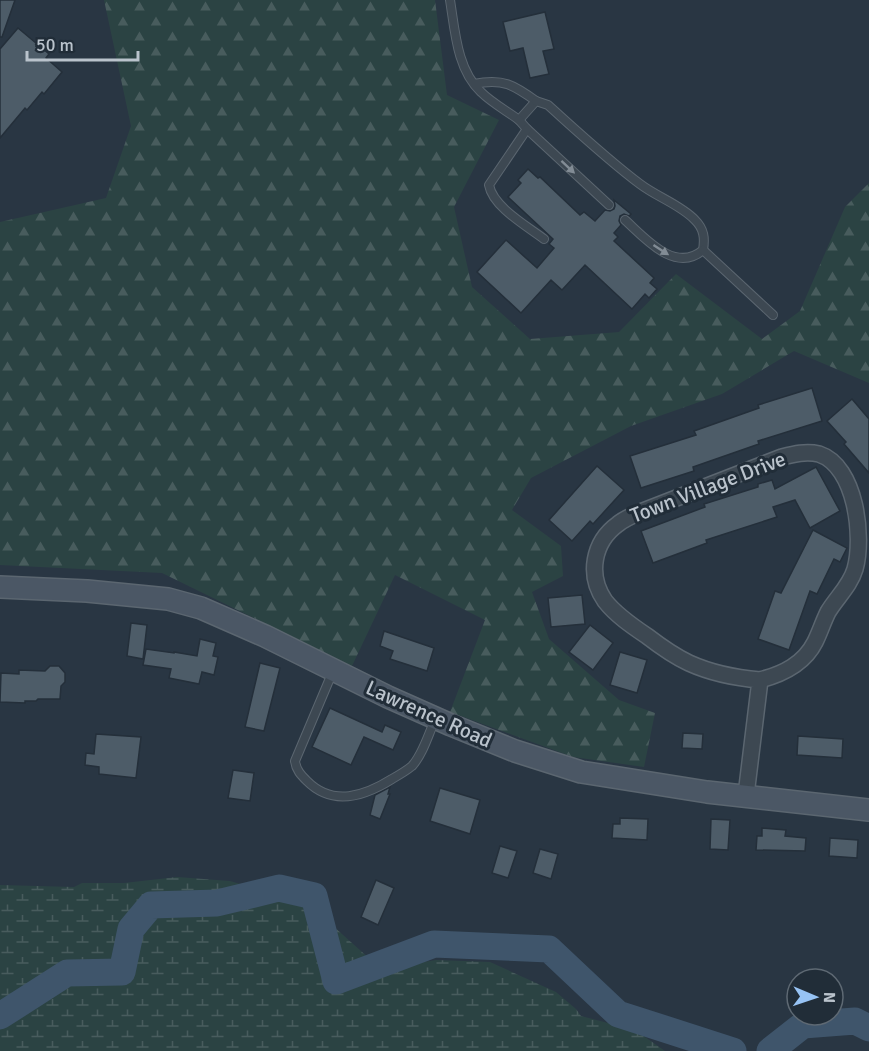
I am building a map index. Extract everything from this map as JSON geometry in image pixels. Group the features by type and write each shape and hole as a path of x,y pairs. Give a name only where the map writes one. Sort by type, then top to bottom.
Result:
{"street":[{"name":"Town Village Drive","path":"795,453 819,454 829,459 837,467 853,498 859,532 855,570 849,583 829,611 807,654 790,668 760,680 722,674 690,664 659,646 614,611 605,601 594,576 598,551 602,541 617,524 638,513 782,457 795,453"},
{"name":"Lawrence Road","path":"0,587 87,591 168,599 201,608 265,636 435,718 515,751 581,772 648,783 869,810"},
{"path":"746,795 760,680"}],"lane":[{"path":"450,0 461,58 465,69 480,92 519,120 609,205"},
{"path":"474,84 488,81 512,85 536,101 548,105 642,186 694,219 704,233 703,250 688,258 668,255 659,250 625,220"},
{"path":"519,120 536,101"},
{"path":"527,129 489,185 495,200 544,239"},
{"path":"703,250 773,315"},
{"path":"333,670 295,761 299,773 323,793 346,797 359,795 371,791 405,771 421,752 435,718"}],"green space":[{"path":"104,0 435,0 447,95 499,120 454,207 472,287 530,339 619,332 676,274 762,339 800,311 845,207 869,183 869,383 794,351 722,394 631,426 531,478 512,510 561,546 563,576 532,592 549,639 619,700 655,713 644,767 573,757 450,712 485,620 395,575 352,666 162,573 0,565 0,222 106,198 131,126"},
{"path":"177,877 230,881 282,896 313,908 381,969 436,960 490,962 556,992 581,1016 635,1030 665,1051 0,1051 0,885 74,887 82,883 124,883"}],"building":[{"path":"0,0 15,0 2,37 0,37"},
{"path":"545,12 554,49 543,51 549,74 530,78 523,48 510,51 503,22"},
{"path":"18,28 49,54 46,58 62,72 44,94 42,92 27,110 25,108 0,138 0,49"},
{"path":"528,169 538,178 540,177 580,215 584,212 595,221 605,210 614,209 614,200 631,214 620,216 621,225 614,233 618,237 614,241 654,278 650,283 657,289 649,298 645,294 632,309 585,265 562,290 551,280 521,313 477,272 506,240 537,268 554,248 549,244 553,239 508,197 521,183 518,180"},
{"path":"812,388 822,421 758,441 759,444 693,467 694,471 641,488 630,456 696,435 694,431 759,408 758,405"},
{"path":"852,399 869,419 869,473 827,421"},
{"path":"597,466 624,490 593,524 590,521 572,541 549,520"},
{"path":"816,467 840,511 810,528 795,500 773,507 777,517 706,540 707,543 653,563 641,531 705,507 704,504 758,487 758,484 772,480 775,489"},
{"path":"813,530 847,548 840,562 834,559 817,594 810,591 789,650 758,639 775,591 781,593"},
{"path":"582,595 585,624 551,627 548,598"},
{"path":"131,623 147,625 143,659 127,656"},
{"path":"590,625 613,643 593,670 569,652"},
{"path":"384,631 434,648 427,671 390,659 393,651 380,646"},
{"path":"200,639 216,643 213,656 218,657 214,675 202,672 199,684 169,678 171,669 143,665 146,649 197,656"},
{"path":"620,652 647,660 637,693 610,685"},
{"path":"260,663 280,668 264,731 245,727"},
{"path":"50,666 59,666 65,673 60,699 38,699 25,701 25,703 0,702 1,673 19,674 19,670 45,671"},
{"path":"330,708 382,732 385,725 401,732 393,750 364,737 351,765 312,747"},
{"path":"683,733 703,734 702,749 682,748"},
{"path":"96,734 141,737 136,778 99,774 99,767 85,765 86,753 94,754"},
{"path":"798,736 843,739 842,758 797,755"},
{"path":"233,770 254,773 250,801 228,798"},
{"path":"390,787 388,794 390,794 380,819 370,815 375,795"},
{"path":"440,788 480,800 470,834 430,821"},
{"path":"620,818 648,819 647,840 612,838 613,824 620,824"},
{"path":"711,819 730,820 728,850 710,849"},
{"path":"762,828 786,830 785,836 806,838 805,851 756,850 757,836 762,836"},
{"path":"830,838 858,840 857,858 829,856"},
{"path":"500,846 517,851 508,878 492,873"},
{"path":"540,849 558,854 551,879 533,873"},
{"path":"376,880 394,888 378,925 361,917"}],"waterway":[{"path":"0,1016 67,973 122,972 131,929 151,905 217,903 279,888 314,896 336,981 434,944 549,949 618,1014 733,1051"},
{"path":"770,1051 803,1025 855,1021 869,1028"}]}
